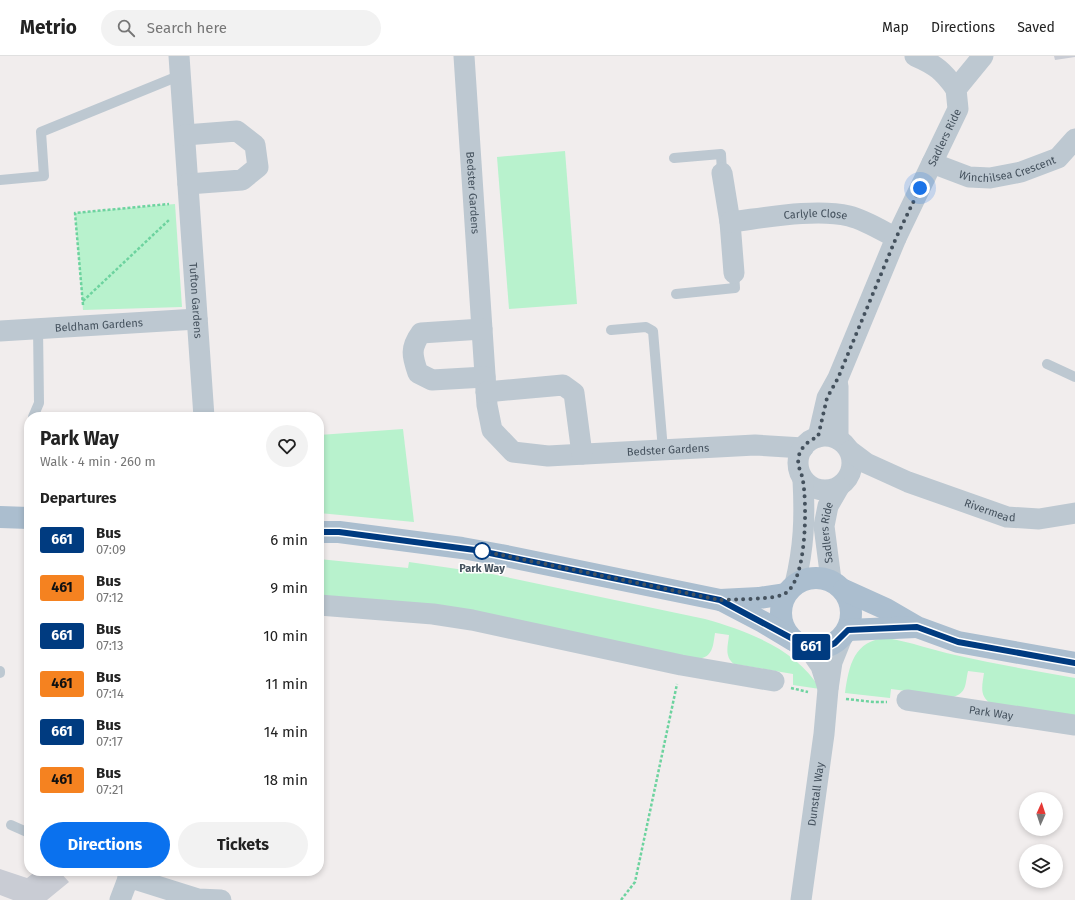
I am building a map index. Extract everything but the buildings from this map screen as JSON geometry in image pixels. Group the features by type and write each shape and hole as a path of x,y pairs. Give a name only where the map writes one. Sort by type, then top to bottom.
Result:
{"main road":[{"path":"0,517 24,518"},
{"path":"324,532 339,532 462,548 720,600 759,598 790,589 812,577 837,585 886,609 917,627 958,642 1075,663"},
{"path":"837,585 850,600 852,610 845,633"},
{"path":"790,589 781,609 782,621 786,632 801,644"},
{"path":"720,600 801,644 827,647 845,633 917,627"}],"street":[{"name":"Bedster Gardens","path":"464,56 486,384 492,430 513,452 548,456 755,445 827,443"},
{"path":"915,56 927,61 945,73 956,89 983,56"},
{"name":"Tufton Gardens","path":"180,66 204,412"},
{"name":"Sadlers Ride","path":"827,443 838,378 896,238 958,109 956,89"},
{"path":"185,135 237,131 255,145 258,167 242,180 189,193"},
{"name":"Winchilsea Crescent","path":"932,163 969,177 990,178 1021,172 1058,158 1075,139"},
{"path":"722,173 730,222 734,273"},
{"name":"Carlyle Close","path":"730,222 794,214 838,215 856,219 896,238"},
{"name":"Beldham Gardens","path":"0,331 197,319"},
{"path":"482,329 421,333 414,342 412,359 418,373 432,380 486,384 563,385 574,392 582,454"},
{"path":"755,445 801,475 809,485 824,490 842,484 853,466 827,443 798,459 801,475 804,534 802,554 790,589"},
{"name":"Rivermead","path":"827,443 908,482 1007,517 1039,519 1075,513"},
{"name":"Rivermead","path":"842,484 863,478 908,482"},
{"name":"Sadlers Ride","path":"837,585 824,526 828,506 842,484"},
{"path":"324,604 433,614 472,620 681,664 774,680"},
{"name":"Dunstall Way","path":"801,900 824,734 832,662 845,633"},
{"name":"Dunstall Way","path":"801,644 821,666 828,689"},
{"name":"Park Way","path":"907,700 1075,725"},
{"path":"120,900 124,876"},
{"path":"133,876 198,899 220,900"}],"lane":[{"path":"0,180 44,176 41,132 180,66"},
{"path":"674,158 721,154 722,173"},
{"path":"676,294 734,288 734,273"},
{"path":"611,330 646,327 653,331 663,450"},
{"path":"36,412 39,404 38,328"},
{"path":"1046,364 1075,377"},
{"path":"10,825 24,831"}],"path":[{"path":"84,326 75,213 189,193"},
{"path":"82,301 189,193"},
{"path":"621,900 635,882 681,664"}],"green space":[{"path":"565,151 577,304 509,309 497,157"},
{"path":"175,204 182,307 83,310 75,213"},
{"path":"403,429 414,522 324,513 324,435"},
{"path":"324,560 408,568 409,562 492,574 705,619 754,636 785,652 810,675 820,689 793,685 793,674 734,664 729,658 728,654 729,635 715,633 711,650 707,656 698,659 324,597"},
{"path":"887,638 946,653 1075,678 1075,717 992,704 983,695 982,687 984,673 968,671 965,687 961,693 953,697 891,689 890,698 845,693 851,664 860,649 876,640"}],"bus line":[{"name":"661","path":"324,532 339,532 462,548 720,600 763,622 801,645 808,647 827,647 835,643 848,630 885,627 917,627 958,642 1075,663"}],"place":[{"name":"Park Way","path":"482,551"}],"route":[{"path":"482,551 720,600 759,598 785,594 795,584 802,554 804,534 804,502 803,480 799,471 798,463 799,455 807,443 818,437 827,398 838,378 896,238 920,188"}]}
